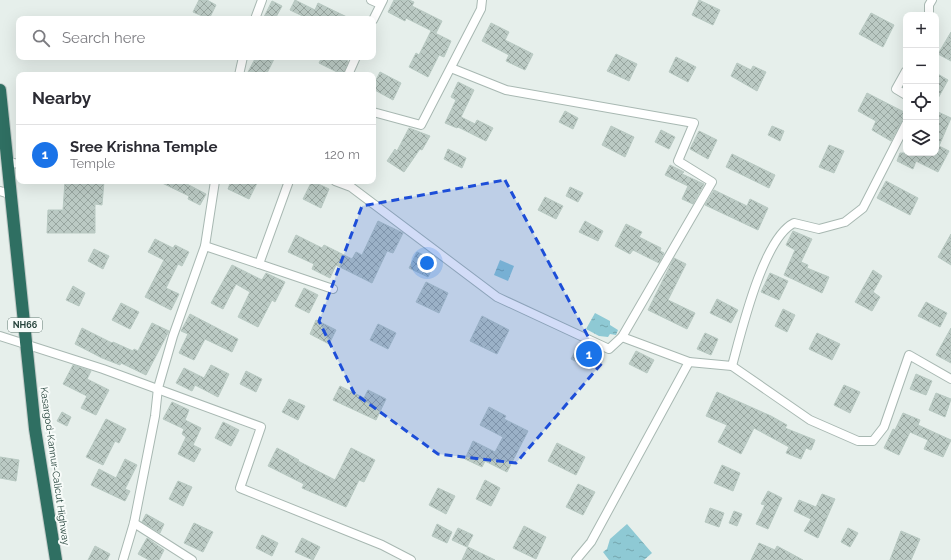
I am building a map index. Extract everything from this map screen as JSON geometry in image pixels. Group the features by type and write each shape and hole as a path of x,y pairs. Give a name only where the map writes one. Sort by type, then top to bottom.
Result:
{"highway":[{"name":"Kasargod-Kannur-Calicut Highway","path":"0,90 14,163 12,195 17,265 27,345 35,429 56,560"}],"street":[{"path":"256,16 262,0"},
{"path":"372,0 382,2 375,16"},
{"path":"376,113 421,125 481,9 482,0"},
{"path":"929,12 929,5 932,0"},
{"path":"239,72 242,60"},
{"path":"349,72 355,60"},
{"path":"343,184 351,187 497,297 609,349 622,337 712,182 678,161 694,123 506,90 451,68"},
{"path":"903,76 896,89 903,93"},
{"path":"732,366 745,318 766,260 781,232 794,223 819,229 845,222 863,208 903,130"},
{"path":"123,560 134,523 155,416 158,388 173,336 205,246 215,184"},
{"path":"259,264 288,184"},
{"path":"0,191 12,195"},
{"path":"205,246 333,289"},
{"path":"0,336 158,388 262,427 240,488 382,545 411,560"},
{"path":"622,337 689,362 732,366 810,420 858,441 873,441 884,427 909,355 951,379"},
{"path":"576,560 591,542 689,362"},
{"path":"134,523 192,560"}],"highlighted area":[{"path":"505,180 539,247 602,363 516,463 438,454 354,393 319,321 362,206"}],"water":[{"path":"500,260 514,266 508,281 494,275"},
{"path":"595,313 610,321 610,325 618,330 616,335 610,334 608,337 599,336 586,329"},
{"path":"627,524 652,553 644,560 609,560 603,552 607,549 610,539"}],"building":[{"path":"199,0 207,0 216,5 210,16 202,16 193,12"},
{"path":"295,0 315,10 318,3 345,16 303,16 290,10"},
{"path":"394,0 409,0 414,2 412,6 442,21 436,33 406,18 405,21 388,12"},
{"path":"699,0 720,10 713,25 692,15"},
{"path":"272,1 282,6 277,16 264,16"},
{"path":"871,13 894,25 883,47 859,34"},
{"path":"491,23 509,32 505,40 533,54 525,70 506,61 509,55 482,41"},
{"path":"431,31 451,41 444,57 439,55 428,77 409,67 416,53 419,55"},
{"path":"951,32 951,61 939,55"},
{"path":"616,54 637,64 629,81 607,71"},
{"path":"676,57 696,67 688,82 669,72"},
{"path":"254,60 274,60 268,72 248,72"},
{"path":"320,60 348,61 344,72 337,72 319,63"},
{"path":"737,63 751,70 753,66 766,72 757,91 731,76"},
{"path":"380,72 401,83 393,100 376,91 376,80"},
{"path":"939,75 948,80 939,96"},
{"path":"458,82 474,90 461,117 475,124 477,120 493,128 486,141 458,127 457,128 445,123 456,100 451,97"},
{"path":"867,93 903,111 903,119 891,141 872,130 876,121 858,111"},
{"path":"565,111 578,118 573,129 559,122"},
{"path":"939,112 951,118 939,146"},
{"path":"611,126 634,137 625,157 602,145"},
{"path":"772,126 784,131 780,141 768,135"},
{"path":"409,128 430,136 422,150 420,149 404,172 387,161 395,149 397,151"},
{"path":"661,130 675,137 669,149 655,142"},
{"path":"699,131 717,140 708,159 690,149"},
{"path":"829,145 844,151 834,173 819,167"},
{"path":"939,146 949,151 938,172 916,161 913,169 897,161 900,153 903,153 903,156 939,156"},
{"path":"448,149 466,158 462,168 444,159"},
{"path":"732,154 775,175 769,188 726,167"},
{"path":"670,165 684,172 682,174 704,184 693,204 682,199 688,186 665,175"},
{"path":"886,181 918,198 910,215 877,198"},
{"path":"65,184 104,184 102,205 95,204 95,233 47,233 48,210 63,210"},
{"path":"164,184 187,184 206,194 200,205 188,199 189,196"},
{"path":"230,184 256,184 249,199 228,189"},
{"path":"310,184 318,184 329,189 321,208 303,199"},
{"path":"570,187 583,193 578,202 566,196"},
{"path":"714,190 747,206 750,199 768,208 758,230 705,205"},
{"path":"545,197 563,206 556,219 538,210"},
{"path":"378,221 403,233 393,253 387,251 372,283 336,265 330,278 312,269 314,264 288,252 296,235 322,248 324,245 352,259 356,252 362,255"},
{"path":"585,221 603,231 598,241 579,232"},
{"path":"626,224 642,232 639,237 661,248 660,251 664,253 659,263 633,250 630,254 615,246"},
{"path":"793,231 812,239 801,262 808,265 807,268 829,277 822,293 784,275 795,250 786,245"},
{"path":"951,234 951,265 938,257"},
{"path":"155,239 173,248 175,245 189,252 182,266 178,264 166,288 179,294 171,310 145,297 164,260 148,252"},
{"path":"94,249 109,256 103,269 88,261"},
{"path":"417,252 436,261 428,277 409,268"},
{"path":"674,258 686,264 668,300 695,313 687,329 648,310"},
{"path":"232,265 262,280 266,273 285,282 275,302 272,300 258,327 238,317 250,292 236,284 223,309 211,303"},
{"path":"873,270 882,276 873,292 880,297 872,311 855,302"},
{"path":"770,273 788,281 779,300 761,292"},
{"path":"426,282 448,293 439,313 416,302"},
{"path":"73,286 85,293 79,306 66,300"},
{"path":"304,288 318,295 309,313 295,306"},
{"path":"717,299 738,310 731,323 710,313"},
{"path":"926,302 947,313 940,327 918,316"},
{"path":"121,303 139,312 130,329 112,320"},
{"path":"783,309 795,315 787,332 775,326"},
{"path":"190,314 238,339 232,352 205,339 194,360 179,353 188,334 181,331"},
{"path":"482,316 509,330 497,354 470,341"},
{"path":"316,320 336,330 329,344 310,334"},
{"path":"152,323 169,331 146,375 121,363 120,365 102,358 75,344 82,328 112,343 113,342 133,351 134,349 138,351"},
{"path":"378,324 396,333 388,349 370,340"},
{"path":"951,328 951,363 936,355"},
{"path":"705,333 718,339 711,355 697,349"},
{"path":"817,333 840,344 832,360 809,349"},
{"path":"580,342 601,352 592,369 571,359"},
{"path":"636,351 654,360 647,373 629,364"},
{"path":"73,365 91,371 87,379 109,390 96,415 81,408 87,396 63,384"},
{"path":"211,365 229,374 218,397 195,385 192,391 176,383 184,368 204,378"},
{"path":"246,371 262,379 256,392 240,384"},
{"path":"916,374 932,381 926,395 910,389"},
{"path":"844,385 860,392 850,413 834,405"},
{"path":"340,386 364,398 368,390 386,399 376,420 333,400"},
{"path":"717,392 771,416 787,425 785,428 815,440 811,450 806,448 801,459 786,453 789,447 754,428 741,454 718,442 727,425 706,416"},
{"path":"936,393 951,399 945,417 929,410"},
{"path":"289,399 305,406 298,420 282,412"},
{"path":"172,402 189,410 185,420 201,428 193,445 201,449 194,462 178,454 186,437 182,434 184,429 163,419"},
{"path":"489,407 506,416 504,419 528,431 507,472 485,461 482,467 465,459 473,441 495,452 503,437 480,425"},
{"path":"62,412 71,417 67,426 57,421"},
{"path":"903,413 920,420 918,425 951,440 943,457 924,449 928,440 910,432 899,455 884,448"},
{"path":"106,419 126,429 119,443 115,441 103,465 86,457"},
{"path":"223,422 239,430 231,446 215,438"},
{"path":"557,443 585,457 576,475 548,461"},
{"path":"277,448 299,460 298,461 335,480 351,448 375,460 364,482 359,480 346,507 302,488 304,484 268,466"},
{"path":"0,457 19,460 16,481 0,478"},
{"path":"125,459 137,465 125,489 130,491 125,501 91,485 99,469 116,478"},
{"path":"722,465 740,473 733,491 714,483"},
{"path":"485,480 500,488 491,506 476,499"},
{"path":"178,481 192,487 183,506 169,499"},
{"path":"578,484 595,492 583,515 566,507"},
{"path":"438,488 455,496 446,514 429,505"},
{"path":"768,491 782,498 768,529 756,524 765,505 761,504"},
{"path":"822,494 835,499 818,538 804,531 811,519 794,511 799,500 816,507"},
{"path":"710,508 724,513 719,527 705,522"},
{"path":"734,511 742,514 737,526 729,523"},
{"path":"146,514 164,524 160,533 142,522"},
{"path":"194,523 213,532 203,552 184,543"},
{"path":"437,524 452,532 447,543 432,536"},
{"path":"524,526 546,537 536,559 513,548"},
{"path":"458,528 473,535 467,547 452,540"},
{"path":"848,528 858,533 850,547 841,542"},
{"path":"901,531 920,539 911,560 890,560"},
{"path":"262,535 278,543 272,556 256,548"},
{"path":"147,538 164,550 159,560 149,560 138,554"},
{"path":"302,538 320,547 313,560 295,552"},
{"path":"759,543 775,550 777,546 803,560 751,560"},
{"path":"95,546 110,554 107,560 88,560"},
{"path":"468,547 495,560 462,560"}],"place":[{"name":"Sree Krishna Temple","path":"589,354"}]}
